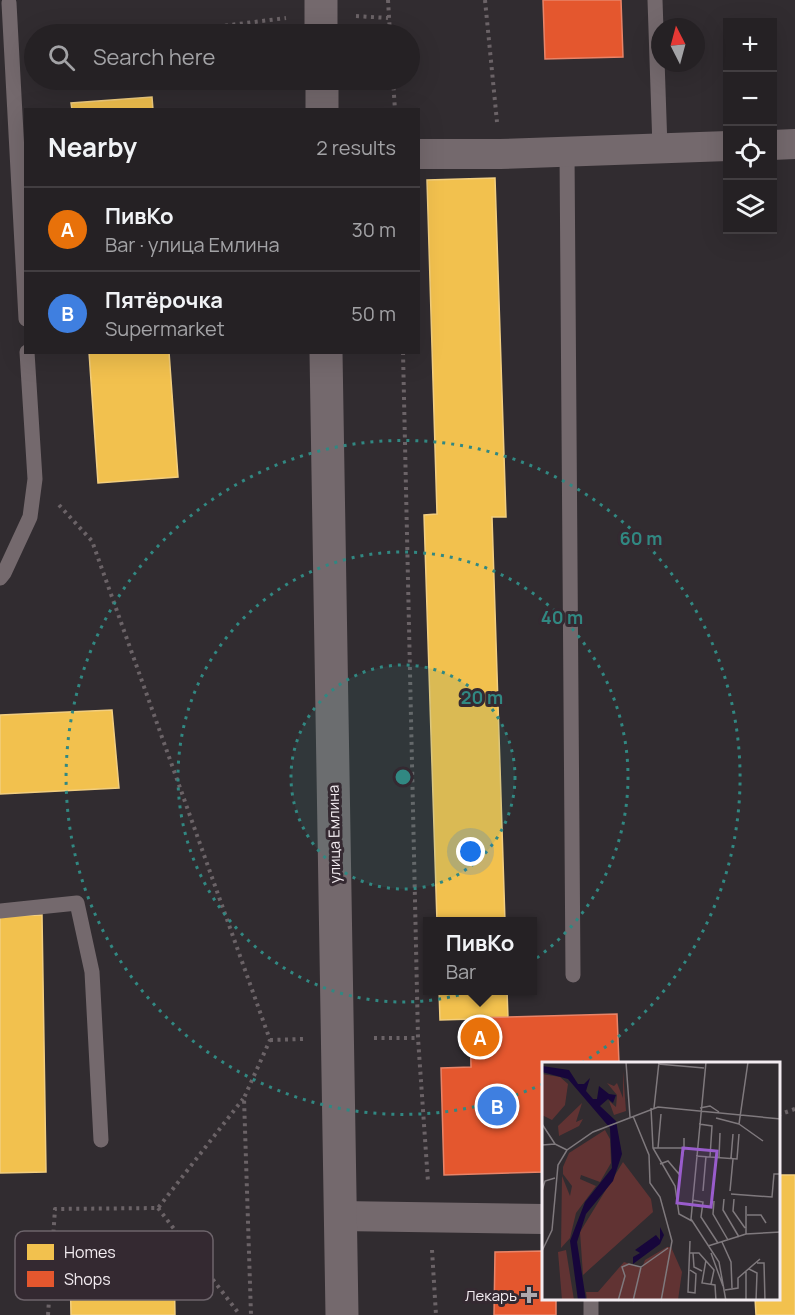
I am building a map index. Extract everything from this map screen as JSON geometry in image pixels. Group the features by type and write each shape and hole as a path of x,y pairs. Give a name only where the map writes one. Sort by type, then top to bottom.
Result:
{"street":[{"path":"322,90 322,108"},
{"path":"777,144 795,144"},
{"path":"420,154 500,154 723,146"},
{"name":"улица Емлина","path":"326,354 342,1315"},
{"path":"340,1216 542,1219"}],"lane":[{"path":"655,0 660,148"},
{"path":"6,2 24,287"},
{"path":"567,151 573,975"},
{"path":"0,578 30,517 34,479 27,354"},
{"path":"0,911 77,903 92,972 100,1140"}],"path":[{"path":"388,0 389,24"},
{"path":"485,0 500,154"},
{"path":"249,24 321,16 388,18"},
{"path":"394,90 395,108"},
{"path":"403,354 418,1038 436,1315"},
{"path":"34,479 92,541 270,1040 244,1098 158,1208"},
{"path":"244,1098 251,1315"},
{"path":"780,1114 795,1109"},
{"path":"54,1231 56,1209 158,1208"},
{"path":"158,1208 176,1231"},
{"path":"213,1280 240,1315"},
{"path":"48,1315 49,1300"}],"building: Homes":[{"path":"152,97 153,108 72,108 71,103"},
{"path":"495,178 506,517 492,517 505,917 437,917 424,515 437,514 427,180"},
{"path":"89,354 169,354 178,477 98,483"},
{"path":"112,710 119,788 0,794 0,715"},
{"path":"42,915 46,1172 0,1173 0,916"},
{"path":"439,995 507,995 508,1018 440,1020"},
{"path":"780,1175 795,1175 795,1315 756,1315 755,1300 780,1300"},
{"path":"71,1300 175,1300 175,1315 71,1315"}],"building: Shops":[{"path":"543,0 621,0 623,57 545,59"},
{"path":"617,1014 619,1062 542,1062 542,1172 444,1175 441,1068 471,1067 470,1018"},
{"path":"542,1251 542,1300 556,1300 556,1315 494,1315 495,1252"}],"place":[{"name":"ПивКо","path":"480,1037"},
{"name":"Пятёрочка","path":"497,1106"},
{"name":"Лекарь","path":"529,1295"}]}
